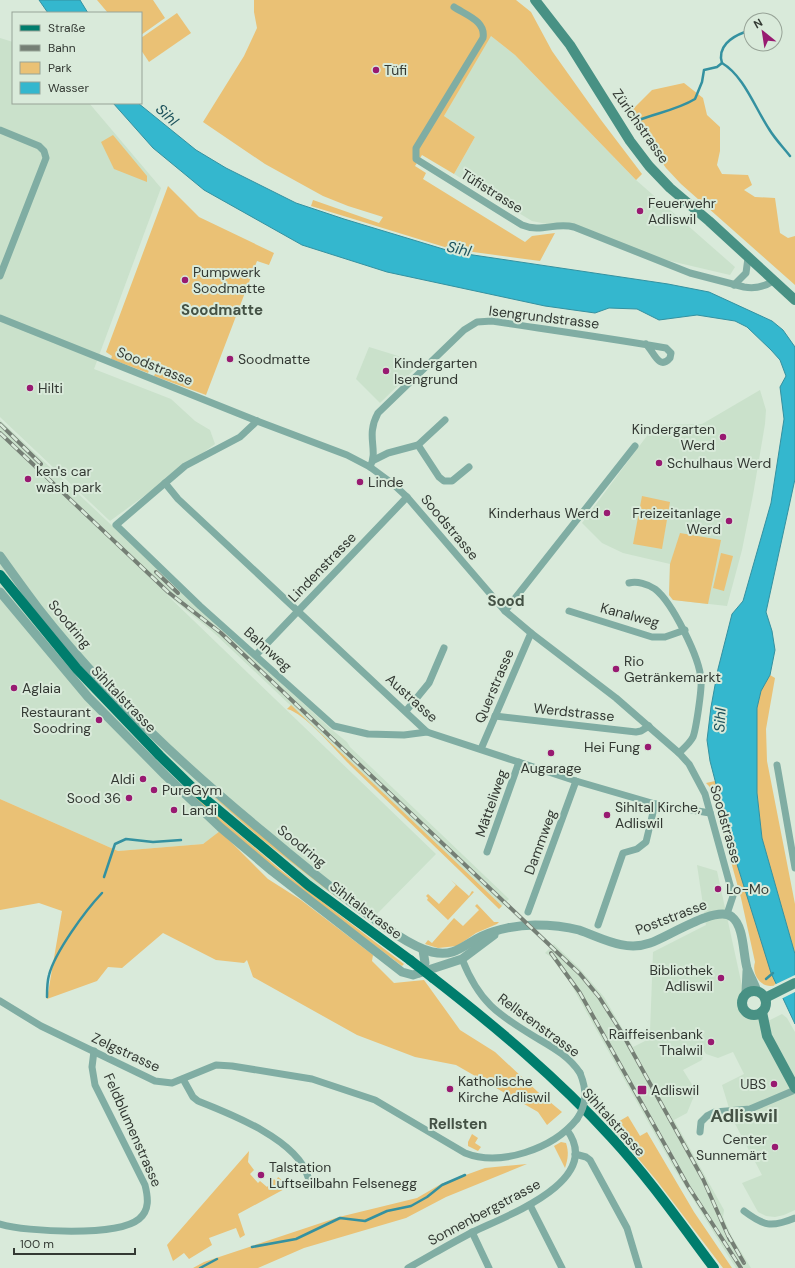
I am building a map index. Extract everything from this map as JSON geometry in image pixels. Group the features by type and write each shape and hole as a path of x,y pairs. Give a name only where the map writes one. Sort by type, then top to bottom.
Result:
{"main road":[{"name":"Zürichstrasse","path":"535,0 570,45 630,141 649,166 670,188 709,221 795,300"},
{"name":"Sihltalstrasse","path":"0,574 77,669 160,756 198,793 308,885 410,960 481,1015 565,1089 612,1138 647,1180 714,1268"},
{"path":"757,1013 747,1012 742,1006 742,998 746,993 752,990 765,994 795,983"},
{"path":"757,1013 766,1004 765,994"},
{"path":"757,1013 767,1036 795,1089"}],"street":[{"name":"Tüfistrasse","path":"454,7 479,22 484,32 483,38 416,148 416,159 522,225 531,229 543,229 562,225 574,227 593,233 655,261 690,273 752,289 767,285 773,281"},
{"path":"0,130 39,146 44,151 46,158 0,276"},
{"path":"734,285 746,273 748,258"},
{"name":"Soodstrasse","path":"0,318 257,421 347,455 370,467 393,484 407,497 505,611 531,633 611,694 649,726 689,764 702,786 733,896 727,914"},
{"name":"Isengrundstrasse","path":"374,460 371,430 378,413 464,330 477,322 492,321 646,344"},
{"path":"370,467 374,460 388,452 418,445 445,420"},
{"path":"165,483 185,466 240,437 257,421"},
{"path":"418,445 439,477 444,481 452,481 469,467"},
{"path":"505,611 634,446"},
{"name":"Bahnweg","path":"165,483 116,525 200,606 334,726 368,734 404,735 428,732"},
{"name":"Austrasse","path":"165,483 178,499 428,732 576,781 655,804 710,813"},
{"name":"Lindenstrasse","path":"256,655 407,497"},
{"name":"Soodring","path":"0,556 38,609 67,644 154,736 210,788 328,885 365,913 423,950"},
{"name":"Kanalweg","path":"629,583 638,582 650,586 656,590 685,630 700,672 702,681 694,734 679,753"},
{"path":"0,592 88,697 165,775 220,827 272,871 402,972 413,975 419,973 424,964 423,950 460,955"},
{"name":"Kanalweg","path":"569,611 652,637 665,637 685,630"},
{"name":"Querstrasse","path":"481,750 531,633"},
{"path":"406,710 429,683 444,648"},
{"name":"Werdstrasse","path":"495,716 636,732 649,726"},
{"name":"Mätteliweg","path":"487,852 519,762"},
{"path":"777,765 795,868"},
{"name":"Dammweg","path":"528,912 576,781"},
{"path":"598,925 624,853 637,849 646,842 655,804"},
{"name":"Poststrasse","path":"419,973 460,955 498,931 519,926 554,926 580,931 614,943 628,946 638,946 655,941 704,918 717,914 727,914 735,919 738,925 747,968 746,993"},
{"name":"Rellstenstrasse","path":"183,1079 216,1065 232,1066 312,1079 375,1100 465,1153 484,1159 499,1159 522,1153 537,1147 567,1130 577,1119 584,1106 584,1082 580,1073 572,1062 561,1053 521,1029 486,1002 475,988 460,955"},
{"name":"Poststrasse","path":"747,968 765,994"},
{"name":"Zelgstrasse","path":"0,1001 41,1026 155,1081 167,1083 183,1079"},
{"name":"Feldblumenstrasse","path":"0,1224 11,1227 54,1230 102,1230 128,1225 139,1219 144,1213 148,1197 145,1185 95,1085 92,1067 94,1051"},
{"path":"183,1079 198,1101 248,1121 286,1148 305,1168 308,1178"},
{"path":"700,1132 701,1122 706,1116 715,1112 750,1109 795,1089"},
{"path":"567,1130 574,1144 575,1154 586,1157 590,1160 627,1228 639,1268"},
{"name":"Sonnenbergstrasse","path":"408,1268 472,1232 530,1204 560,1184 568,1174 575,1154"},
{"path":"530,1204 562,1268"},
{"path":"744,1211 757,1221 766,1224 777,1225 795,1218"},
{"path":"472,1232 489,1268"}],"shaded area":[{"path":"490,35 515,55 636,180 735,267 730,275 666,260 586,232 532,221 454,174 475,137 444,116"},
{"path":"0,38 12,42 12,104 90,104 161,188 94,369 171,399 195,421 210,430 215,444 110,521 0,417"},
{"name":"Kindergarten Isengrund","path":"369,347 421,363 380,403 356,379"},
{"path":"760,390 766,410 765,424 742,550 727,606 673,600 669,595 670,564 623,553 602,543 582,523 655,425 702,424"},
{"path":"0,420 177,587 347,742 350,747 509,899 502,906 213,632 165,593 436,854 374,917 220,832 203,844 118,851 0,799"},
{"path":"697,865 717,871 749,1018 770,1020 782,1014 787,1018 795,1032 795,1210 784,1215 775,1217 766,1216 758,1212 742,1183 762,1175 732,1118 722,1085 744,1074 733,1052 718,1058 706,1054 699,1043 697,1044 703,1056 702,1060 683,1070 696,1091 687,1113 674,1120 724,1210 723,1217 732,1237 751,1268 736,1268 675,1170 569,981 551,957 545,953 554,944 579,968 604,997 633,1047 645,1041 650,1032 653,952 706,925"}],"green space":[{"path":"97,0 153,0 165,18 142,34 142,12 107,12"},
{"path":"254,0 516,0 531,12 552,51 601,120 642,174 636,180 515,55 491,36 444,116 475,137 454,174 422,155 415,166 426,173 423,179 525,242 532,236 555,233 540,261 451,249 311,206 313,200 379,223 383,217 323,196 265,164 203,122 244,56 257,28 254,12"},
{"path":"177,13 191,33 149,62 142,52 142,37"},
{"path":"684,83 703,98 707,115 720,127 720,151 717,165 722,174 748,175 752,185 744,190 755,197 775,198 780,233 788,238 795,236 795,285 681,184 666,168 628,114 652,90"},
{"path":"113,135 147,176 147,182 114,169 101,142"},
{"path":"168,186 199,217 274,253 269,265 257,261 206,395 154,376 160,363 153,360 148,373 111,359 112,356 106,352"},
{"path":"642,496 670,502 662,549 633,544"},
{"path":"680,533 721,540 708,604 673,600 669,595 670,564"},
{"path":"721,553 733,556 724,591 713,588"},
{"path":"770,675 775,678 766,729 767,761 795,904 795,954 762,838 757,793 757,708 761,691"},
{"path":"291,705 502,906 499,909 350,765 311,725 302,717 287,709"},
{"path":"715,781 736,861 776,985 766,985 756,976 754,967 755,962 741,898 714,800 709,786 706,783"},
{"path":"181,785 282,871 404,964 402,966 293,884 221,823"},
{"path":"216,798 344,903 260,838"},
{"path":"0,799 118,851 203,844 220,831 268,879 301,900 373,955 372,961 394,983 424,980 460,1030 495,1052 562,1112 547,1125 538,1112 456,1065 415,1057 357,1035 253,977 247,960 244,963 216,960 163,933 122,968 108,967 97,981 47,999 62,911 39,903 0,910"},
{"path":"451,880 469,896 472,891 474,892 448,920 427,900 428,898 426,896 428,894 439,904 456,885"},
{"path":"477,904 494,922 499,922 476,933 457,946 438,948 425,944 428,940 432,943 454,918 463,926 479,910 475,906"},
{"path":"628,1116 640,1136 647,1132 694,1212 732,1268 723,1268 657,1181 611,1126"},
{"path":"472,1134 478,1138 475,1143 481,1147 478,1151 468,1146 468,1142"},
{"path":"561,1142 566,1143 568,1149 565,1168 554,1146"},
{"path":"249,1151 248,1162 254,1170 250,1174 258,1183 260,1181 267,1187 274,1179 276,1181 278,1177 290,1186 238,1214 245,1235 240,1238 236,1228 209,1238 212,1245 189,1259 184,1253 173,1261 167,1245"},
{"path":"527,1164 446,1197 406,1218 304,1248 258,1268 193,1268 204,1262 339,1217 417,1198 441,1184 485,1168"}],"water":[{"path":"39,0 80,0 87,12 47,12"},
{"name":"Sihl","path":"114,104 139,104 196,150 226,168 296,203 453,252 668,284 709,292 772,321 783,330 795,347 795,479 766,612 772,631 775,650 770,675 761,691 757,708 757,793 762,838 795,954 795,1024 771,973 736,861 710,761 707,740 718,669 732,614 743,601 771,503 784,419 780,387 786,376 780,360 747,327 735,321 697,315 659,320 637,309 609,308 595,313 545,306 387,272 302,245 204,190 153,148"}],"pier":[{"path":"795,975 795,992 781,999 774,985"}],"waterway":[{"path":"636,121 674,109 695,99 702,82 704,70 717,67 722,63 721,57 723,47 730,40 743,33"},
{"path":"722,63 730,69 743,84 771,133 790,156"},
{"path":"104,877 115,844 126,839 153,842 181,840"},
{"path":"47,997 47,983 57,955 79,921 102,893"},
{"path":"766,979 773,973"},
{"path":"252,1247 296,1239 340,1218 365,1221 387,1211 411,1206 427,1197 442,1185 465,1175"},
{"path":"200,1268 217,1259"}],"railway":[{"path":"0,424 41,464"},
{"path":"0,433 168,592 221,633 580,974 599,997 622,1033 703,1179 730,1240"},
{"path":"156,572 178,593"},
{"path":"551,953 580,993 688,1186 741,1268"},
{"path":"728,1235 744,1263"}],"place":[{"name":"Tüfi","path":"376,70"},
{"name":"Feuerwehr Adliswil","path":"640,211"},
{"name":"Pumpwerk Soodmatte","path":"185,280"},
{"name":"Soodmatte","path":"230,359"},
{"name":"Kindergarten Isengrund","path":"386,371"},
{"name":"Hilti","path":"30,388"},
{"name":"Kindergarten Werd","path":"723,437"},
{"name":"Schulhaus Werd","path":"659,463"},
{"name":"ken's car wash park","path":"28,479"},
{"name":"Linde","path":"360,482"},
{"name":"Kinderhaus Werd","path":"607,513"},
{"name":"Freizeitanlage Werd","path":"729,521"},
{"name":"Rio Getränkemarkt","path":"616,669"},
{"name":"Aglaia","path":"14,688"},
{"name":"Restaurant Soodring","path":"99,720"},
{"name":"Hei Fung","path":"648,747"},
{"name":"Augarage","path":"551,753"},
{"name":"Aldi","path":"143,779"},
{"name":"PureGym","path":"154,790"},
{"name":"Sood 36","path":"129,798"},
{"name":"Landi","path":"174,810"},
{"name":"Sihltal Kirche, Adliswil","path":"607,815"},
{"name":"Lo-Mo","path":"718,889"},
{"name":"Bibliothek Adliswil","path":"721,978"},
{"name":"Raiffeisenbank Thalwil","path":"711,1042"},
{"name":"UBS","path":"774,1084"},
{"name":"Katholische Kirche Adliswil","path":"450,1089"},
{"name":"Adliswil","path":"642,1090"},
{"name":"Center Sunnemärt","path":"775,1147"},
{"name":"Talstation Luftseilbahn Felsenegg","path":"261,1175"}],"district":[{"name":"Soodmatte","path":"222,310"},
{"name":"Sood","path":"506,601"},
{"name":"Adliswil","path":"744,1116"},
{"name":"Rellsten","path":"458,1124"}]}
